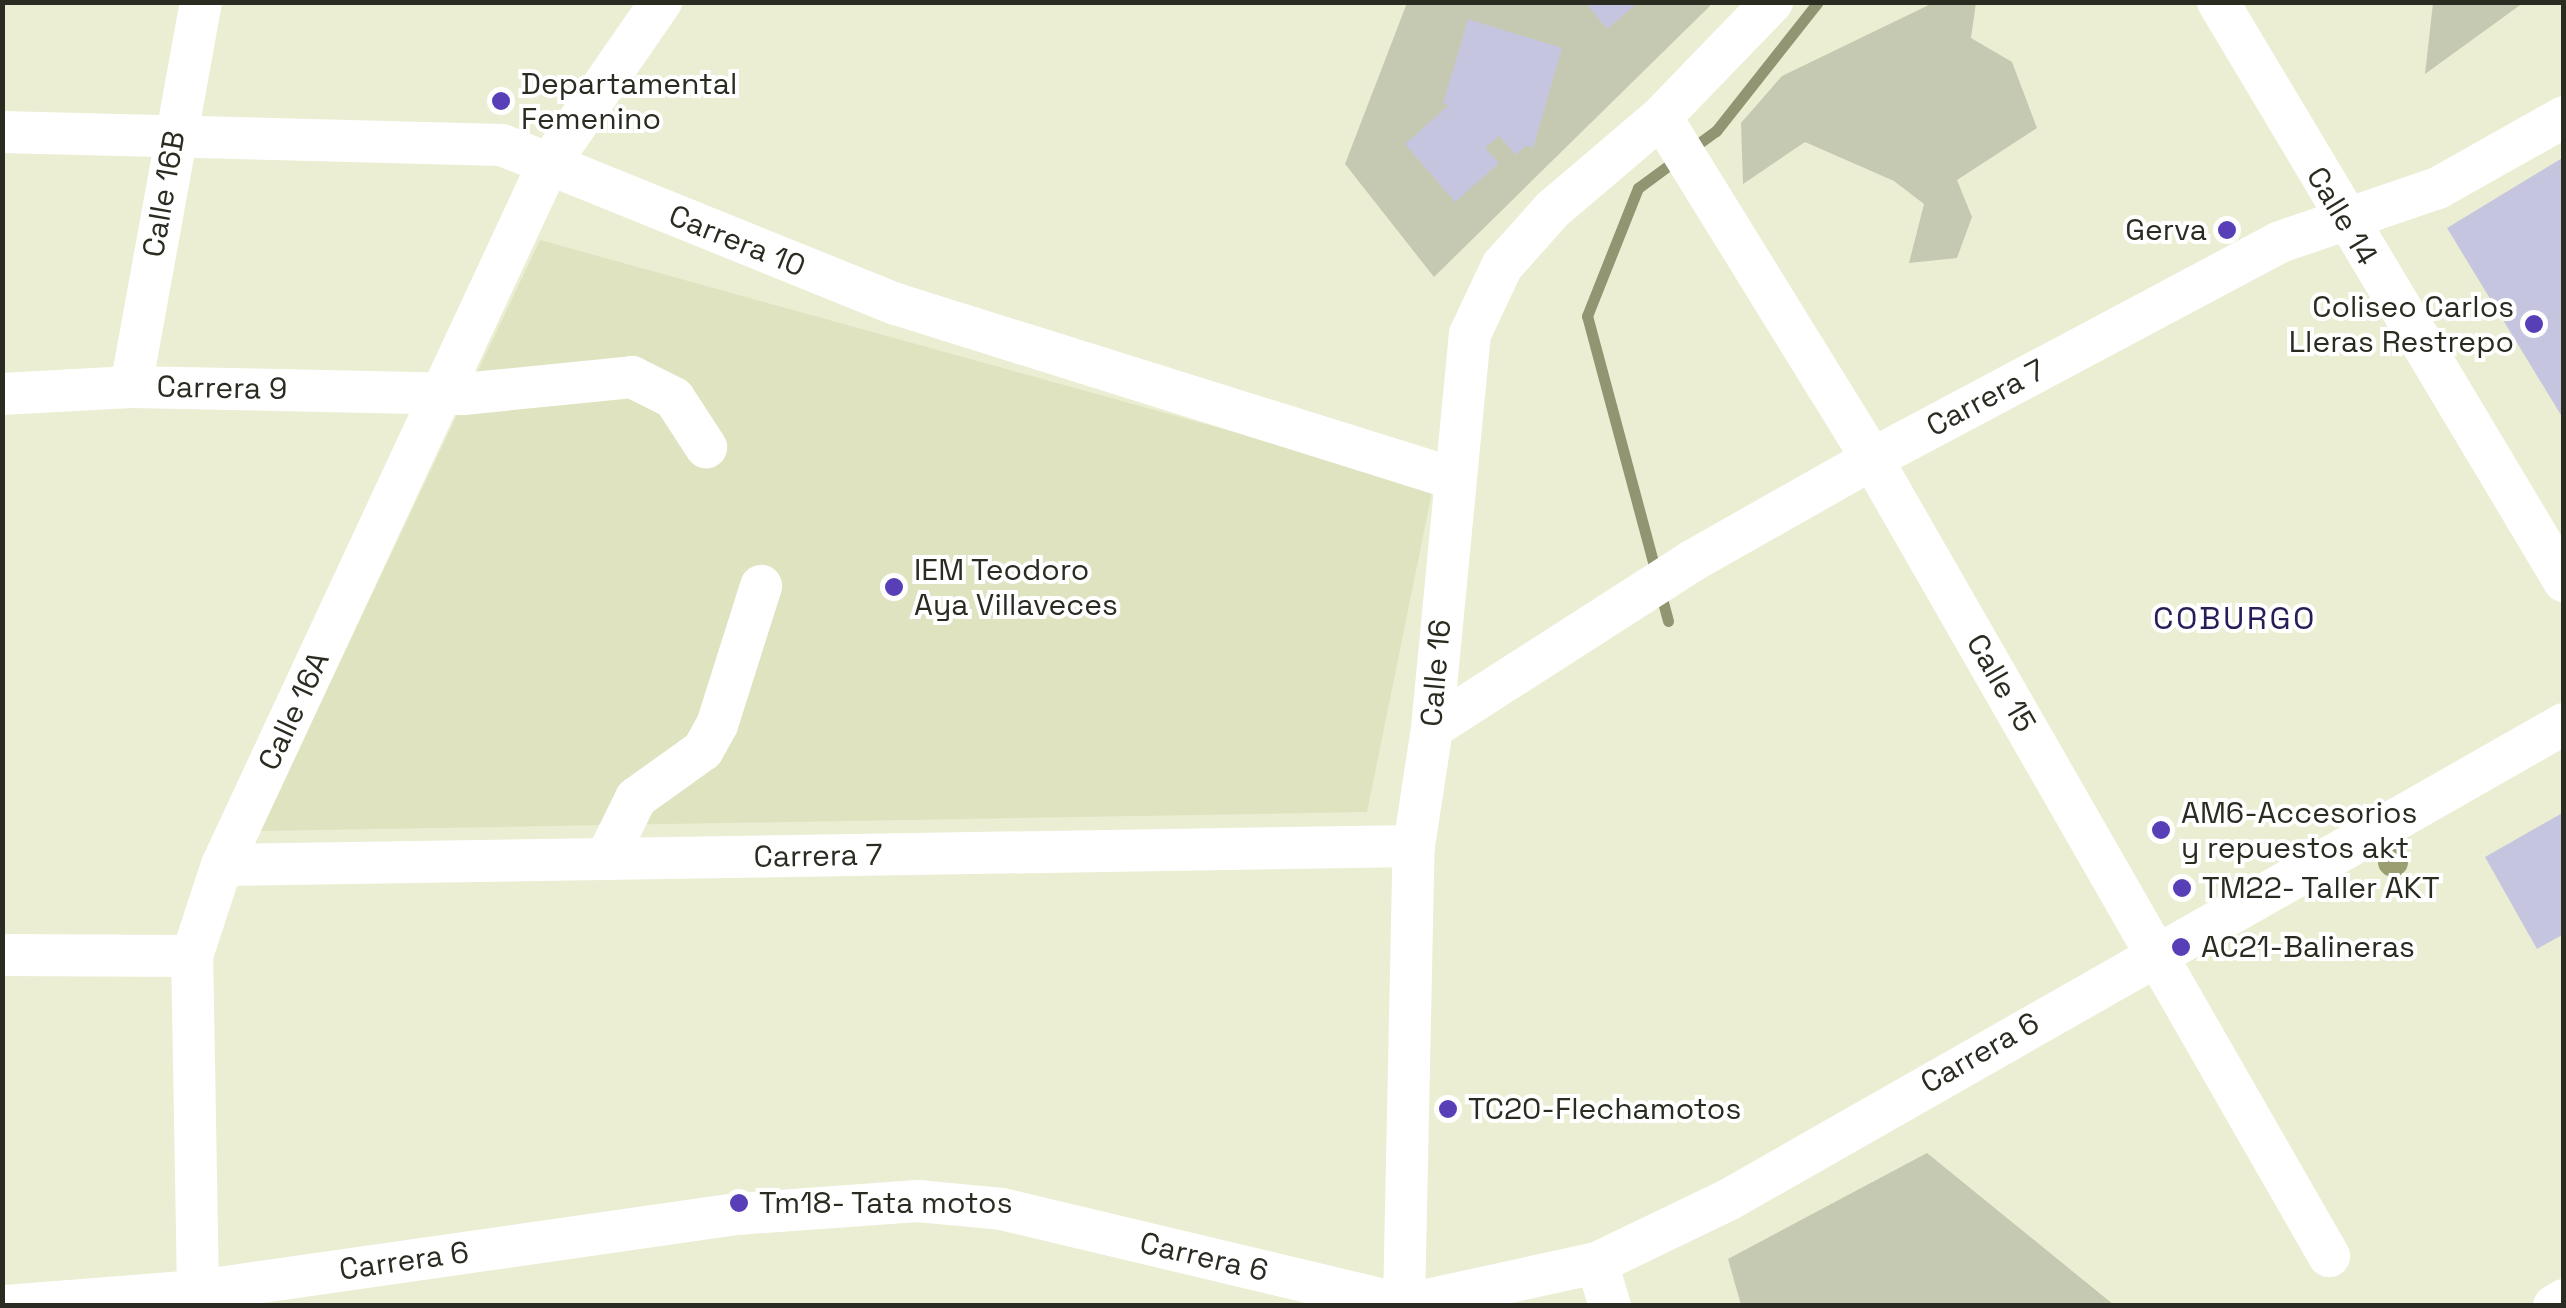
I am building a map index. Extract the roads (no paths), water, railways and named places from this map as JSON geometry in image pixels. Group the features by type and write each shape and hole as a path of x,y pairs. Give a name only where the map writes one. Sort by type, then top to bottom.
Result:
{"street":[{"name":"Calle 16B","path":"131,387 201,2"},
{"name":"Calle 16A","path":"198,1291 192,956 222,865 547,166 661,2"},
{"name":"Calle 16","path":"1404,1305 1414,846 1432,728 1452,478 1470,334 1502,266 1553,209 1666,123 1772,2"},
{"name":"Calle 14","path":"2218,2 2344,220 2564,582"},
{"name":"Carrera 7","path":"1432,728 1692,562 1872,459 2280,242 2438,188 2564,117"},
{"name":"Calle 15","path":"1666,123 1872,459 2328,1256"},
{"name":"Carrera 10","path":"2,132 502,145 896,304 1452,478"},
{"name":"Carrera 9","path":"2,394 131,387 442,391 632,378 674,398 706,446"},
{"path":"606,859 636,798 703,750 717,726 761,586"},
{"name":"Carrera 6","path":"6,1306 198,1291 736,1214 918,1201 1002,1209 1404,1305 1597,1263 1728,1200 2155,951 2564,724"},
{"name":"Carrera 7","path":"222,865 1414,846"},
{"path":"2,955 192,956"},
{"path":"1597,1263 1610,1306"},
{"path":"2554,1306 2564,1300"}],"waterway":[{"path":"1691,149 1716,131 1818,2"},
{"path":"1656,573 1587,316 1638,188 1676,160"},
{"path":"1660,591 1668,621"}],"place":[{"name":"Departamental Femenino","path":"501,101"},
{"name":"Gerva","path":"2227,230"},
{"name":"Coliseo Carlos Lleras Restrepo","path":"2534,324"},
{"name":"IEM Teodoro Aya Villaveces","path":"894,587"},
{"name":"AM6-Accesorios y repuestos akt","path":"2161,830"},
{"name":"TM22- Taller AKT","path":"2182,888"},
{"name":"AC21-Balineras","path":"2181,947"},
{"name":"TC20-Flechamotos","path":"1448,1109"},
{"name":"Tm18- Tata motos","path":"739,1203"}],"district":[{"name":"COBURGO","path":"2235,618"}]}
